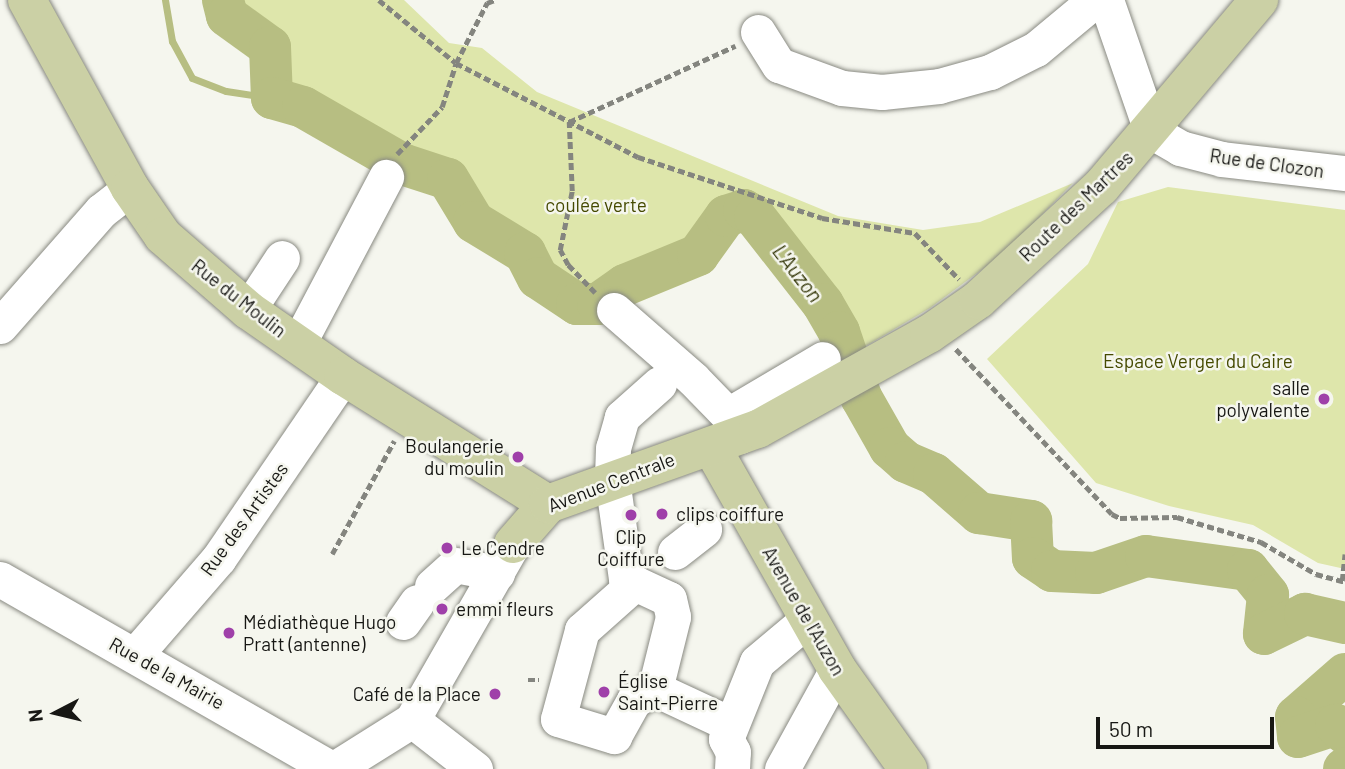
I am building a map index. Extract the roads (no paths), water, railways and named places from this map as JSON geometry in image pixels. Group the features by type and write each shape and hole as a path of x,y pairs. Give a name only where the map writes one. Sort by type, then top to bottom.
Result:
{"main road":[{"name":"Rue du Moulin","path":"27,0 130,188 163,236 248,310 343,376 548,503"},
{"name":"Route des Martres","path":"839,372 953,318 1093,195 1151,131 1259,0"},
{"name":"Avenue Centrale","path":"505,559 548,503 726,433 839,372"},
{"name":"Avenue de l'Auzon","path":"726,433 807,620 836,669 908,769"}],"street":[{"path":"758,32 779,65 842,88 882,92 939,86 990,72 1036,49 1095,0"},
{"path":"1106,0 1151,131"},
{"name":"Rue de Clozon","path":"1151,131 1180,148 1222,159 1345,173"},
{"path":"298,344 393,162"},
{"path":"0,326 101,212 130,188"},
{"path":"248,310 282,258"},
{"path":"614,310 726,433"},
{"name":"Rue des Artistes","path":"135,655 219,558 343,376"},
{"path":"629,574 582,629 558,719 614,736 634,700 655,689 673,617 669,599 629,574 612,479 619,423 659,384"},
{"path":"675,552 704,529"},
{"path":"418,603 456,565 505,559"},
{"name":"Avenue Centrale","path":"333,769 412,720 505,559"},
{"name":"Rue de la Mairie","path":"0,579 275,732 333,769"},
{"path":"732,748 757,662 807,620"},
{"path":"782,769 836,669"},
{"path":"655,689 763,769"},
{"path":"412,720 475,769"}],"waterway":[{"path":"165,0 172,41 192,78 226,91 272,98"},
{"name":"L'Auzon","path":"223,0 227,16 270,47 272,98 303,107 402,164 448,179 474,222 525,253 538,278 577,304 598,304 625,285 698,255 726,216 744,210 755,217 823,304 839,332 861,397 890,448 906,462 934,474 979,513 1031,521 1033,558 1052,571 1096,573 1146,556 1248,570 1268,595 1264,634 1305,614 1345,623"},
{"name":"L'Auzon","path":"1345,674 1296,717 1298,737 1336,725 1345,733"}],"place":[{"name":"salle polyvalente","path":"1324,399"},
{"name":"Boulangerie du moulin","path":"518,457"},
{"name":"clips coiffure","path":"662,514"},
{"name":"Clip Coiffure","path":"631,515"},
{"name":"Le Cendre","path":"447,548"},
{"name":"emmi fleurs","path":"442,609"},
{"name":"Médiathèque Hugo Pratt (antenne)","path":"229,633"},
{"name":"Église Saint-Pierre","path":"604,692"},
{"name":"Café de la Place","path":"495,694"}],"park label":[{"name":"coulée verte","path":"596,205"},
{"name":"Espace Verger du Caire","path":"1198,361"}]}
